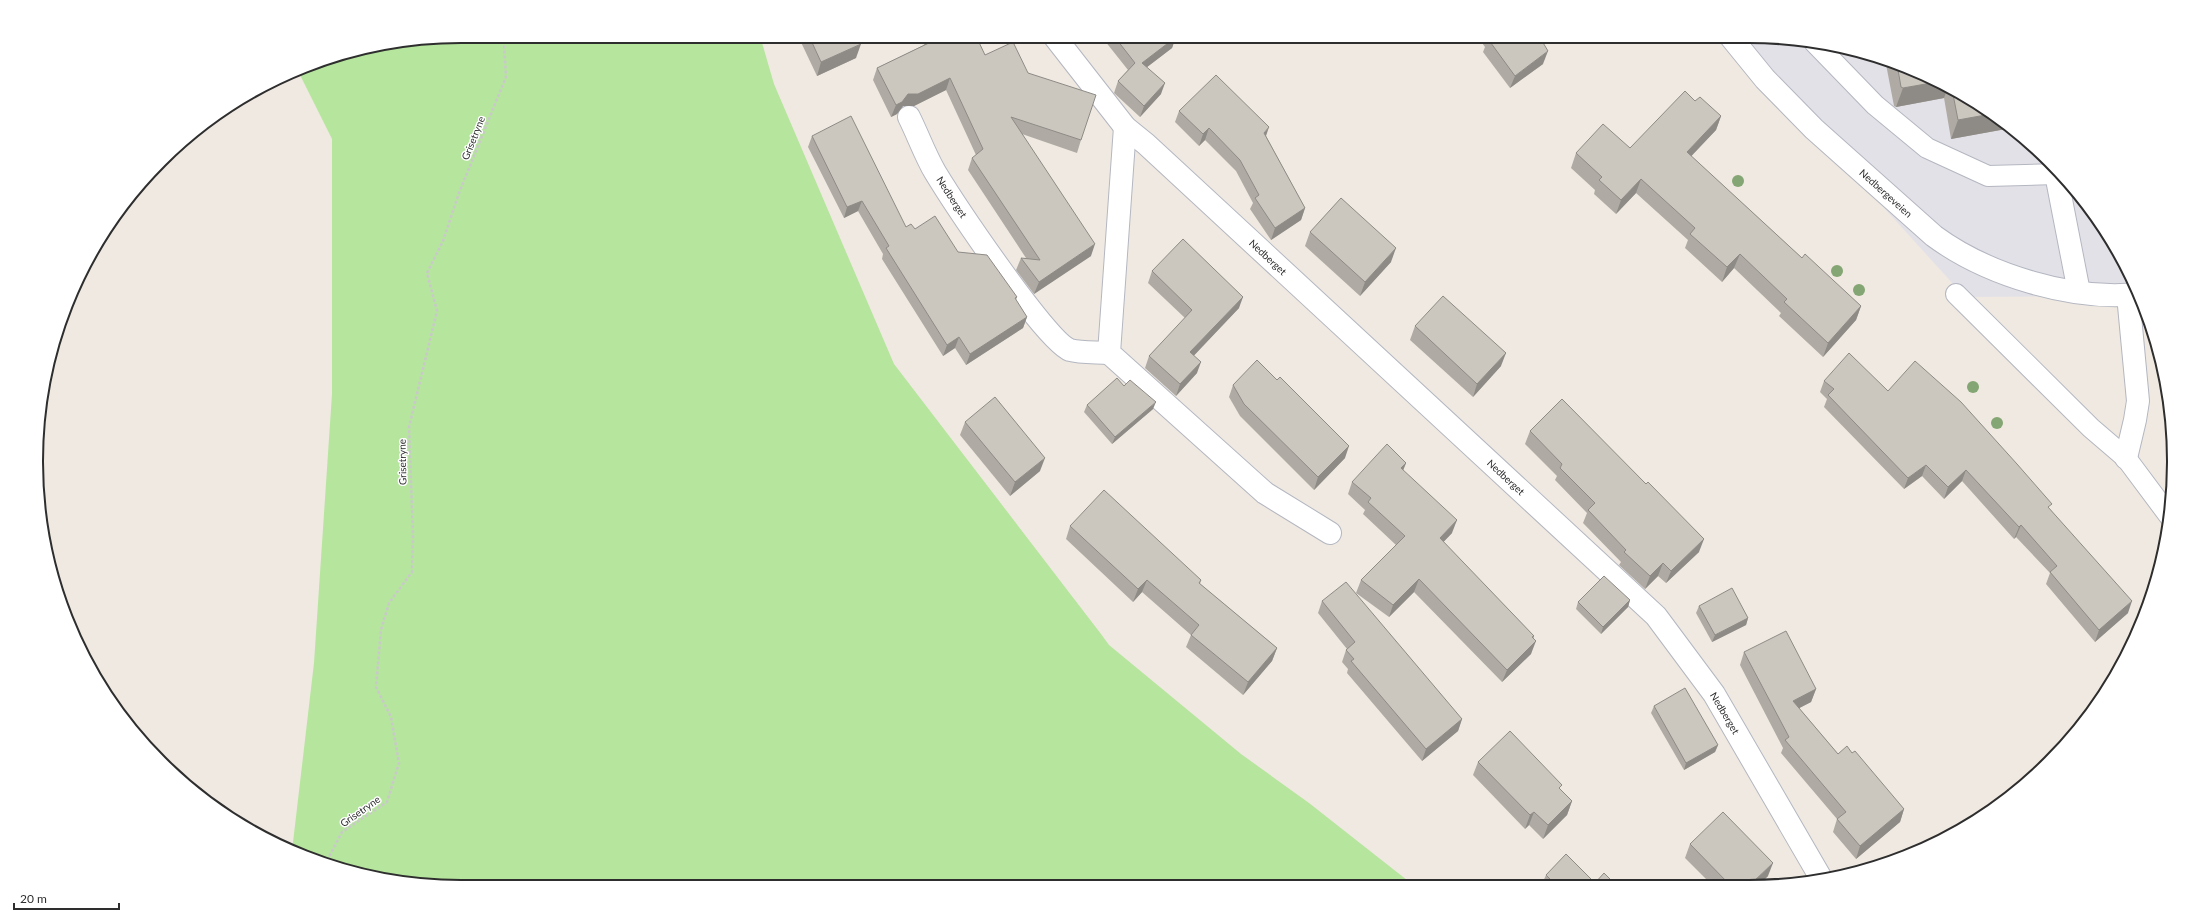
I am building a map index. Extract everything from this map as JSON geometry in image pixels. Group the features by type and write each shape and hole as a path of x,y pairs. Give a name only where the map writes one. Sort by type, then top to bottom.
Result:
{"street":[{"name":"Nedberget","path":"1059,43 1125,127 1165,161 1656,616 1714,694 1818,874"},
{"name":"Nedbergeveien","path":"1736,43 1765,78 1814,129 1946,245 2016,278 2060,290 2106,296 2132,294"},
{"name":"Nedberget","path":"909,117 934,170 956,205 1017,291 1053,336 1069,350 1109,353"},
{"path":"1125,127 1109,353 1265,493 1330,533"},
{"path":"2058,180 2079,292"},
{"name":"Nedbergeveien","path":"2126,458 2138,401 2133,297"}],"lane":[{"path":"1821,50 1875,105 1926,148 1988,176 2050,172"},
{"path":"1956,294 2091,428 2126,458 2164,509"}],"path":[{"name":"Grisetryne","path":"328,858 342,832 387,802 400,763 391,717 376,687 381,630 389,603 412,572 413,535 409,427 437,311 427,273 443,241 459,193 506,77 504,43"}],"shaded area":[{"path":"1740,43 1776,44 1830,51 1883,65 1934,86 1958,99 2003,129 2044,166 2063,186 2081,207 2111,252 2131,292 2106,296 1965,297 1748,58"}],"green space":[{"path":"462,43 762,43 774,84 894,364 1109,645 1241,754 1309,803 1407,880 462,880 434,879 380,872 327,858 293,844 314,663 332,394 332,139 300,75 353,57 407,47"}],"building":[{"path":"812,43 861,44 821,62"},
{"path":"929,43 979,43 985,55 1013,43 1028,73 1096,95 1081,140 1011,117 1095,244 1039,282 1021,258 1040,260 972,158 983,149 950,78 918,94 908,94 902,102 896,105 877,68"},
{"path":"1119,43 1168,43 1142,63 1165,83 1144,106 1118,81 1135,63"},
{"path":"1491,43 1543,43 1548,51 1515,76"},
{"path":"1898,71 1928,84 1903,88 1901,87"},
{"path":"1216,75 1269,127 1264,133 1305,208 1275,228 1255,198 1259,195 1240,160 1209,128 1203,134 1179,111"},
{"path":"1685,91 1695,101 1700,97 1721,116 1687,152 1802,258 1805,254 1861,306 1828,343 1784,302 1787,299 1740,254 1727,267 1690,234 1695,228 1641,179 1621,200 1599,180 1602,177 1576,153 1603,124 1630,148"},
{"path":"1953,97 1983,115 1958,120"},
{"path":"851,116 906,227 911,224 915,229 935,216 958,252 987,255 1017,297 1015,298 1027,317 970,354 959,337 947,345 886,248 889,246 862,201 847,207 812,136"},
{"path":"1341,198 1396,248 1365,282 1310,232"},
{"path":"1183,239 1243,297 1190,352 1201,362 1180,384 1149,356 1192,310 1152,271"},
{"path":"1443,296 1506,353 1477,384 1415,326"},
{"path":"1849,353 1888,391 1915,361 1961,402 2052,504 2048,507 2132,601 2099,630 2050,572 2057,566 2021,525 2019,527 1966,470 1948,487 1926,465 1908,478 1828,395 1834,389 1824,381"},
{"path":"1257,360 1277,380 1280,377 1349,446 1318,477 1244,404 1233,385"},
{"path":"1117,378 1124,386 1130,380 1156,402 1115,437 1087,405"},
{"path":"995,397 1045,458 1015,482 965,422"},
{"path":"1562,399 1646,484 1648,482 1704,539 1671,571 1663,563 1650,576 1624,552 1626,550 1588,510 1595,503 1560,468 1562,464 1530,431"},
{"path":"1387,444 1406,463 1401,468 1457,520 1440,538 1534,636 1532,637 1536,641 1507,670 1419,579 1393,605 1361,580 1405,536 1368,502 1371,498 1352,482"},
{"path":"1104,490 1201,580 1199,583 1277,648 1248,682 1191,635 1199,625 1147,580 1138,589 1070,526"},
{"path":"1604,576 1630,600 1603,627 1578,602"},
{"path":"1346,582 1462,719 1426,749 1351,661 1354,659 1346,650 1355,642 1322,601"},
{"path":"1732,588 1748,618 1715,635 1699,606"},
{"path":"1786,631 1816,689 1793,701 1838,754 1847,746 1852,753 1855,751 1904,809 1860,846 1837,819 1846,812 1785,740 1789,737 1744,652"},
{"path":"1685,688 1718,745 1686,763 1654,706"},
{"path":"1510,731 1562,785 1559,788 1572,801 1548,825 1534,812 1530,815 1478,762"},
{"path":"1723,812 1773,863 1755,880 1725,880 1690,844"},
{"path":"1566,854 1592,880 1551,880 1546,875"},
{"path":"1604,873 1611,880 1598,880"}]}
